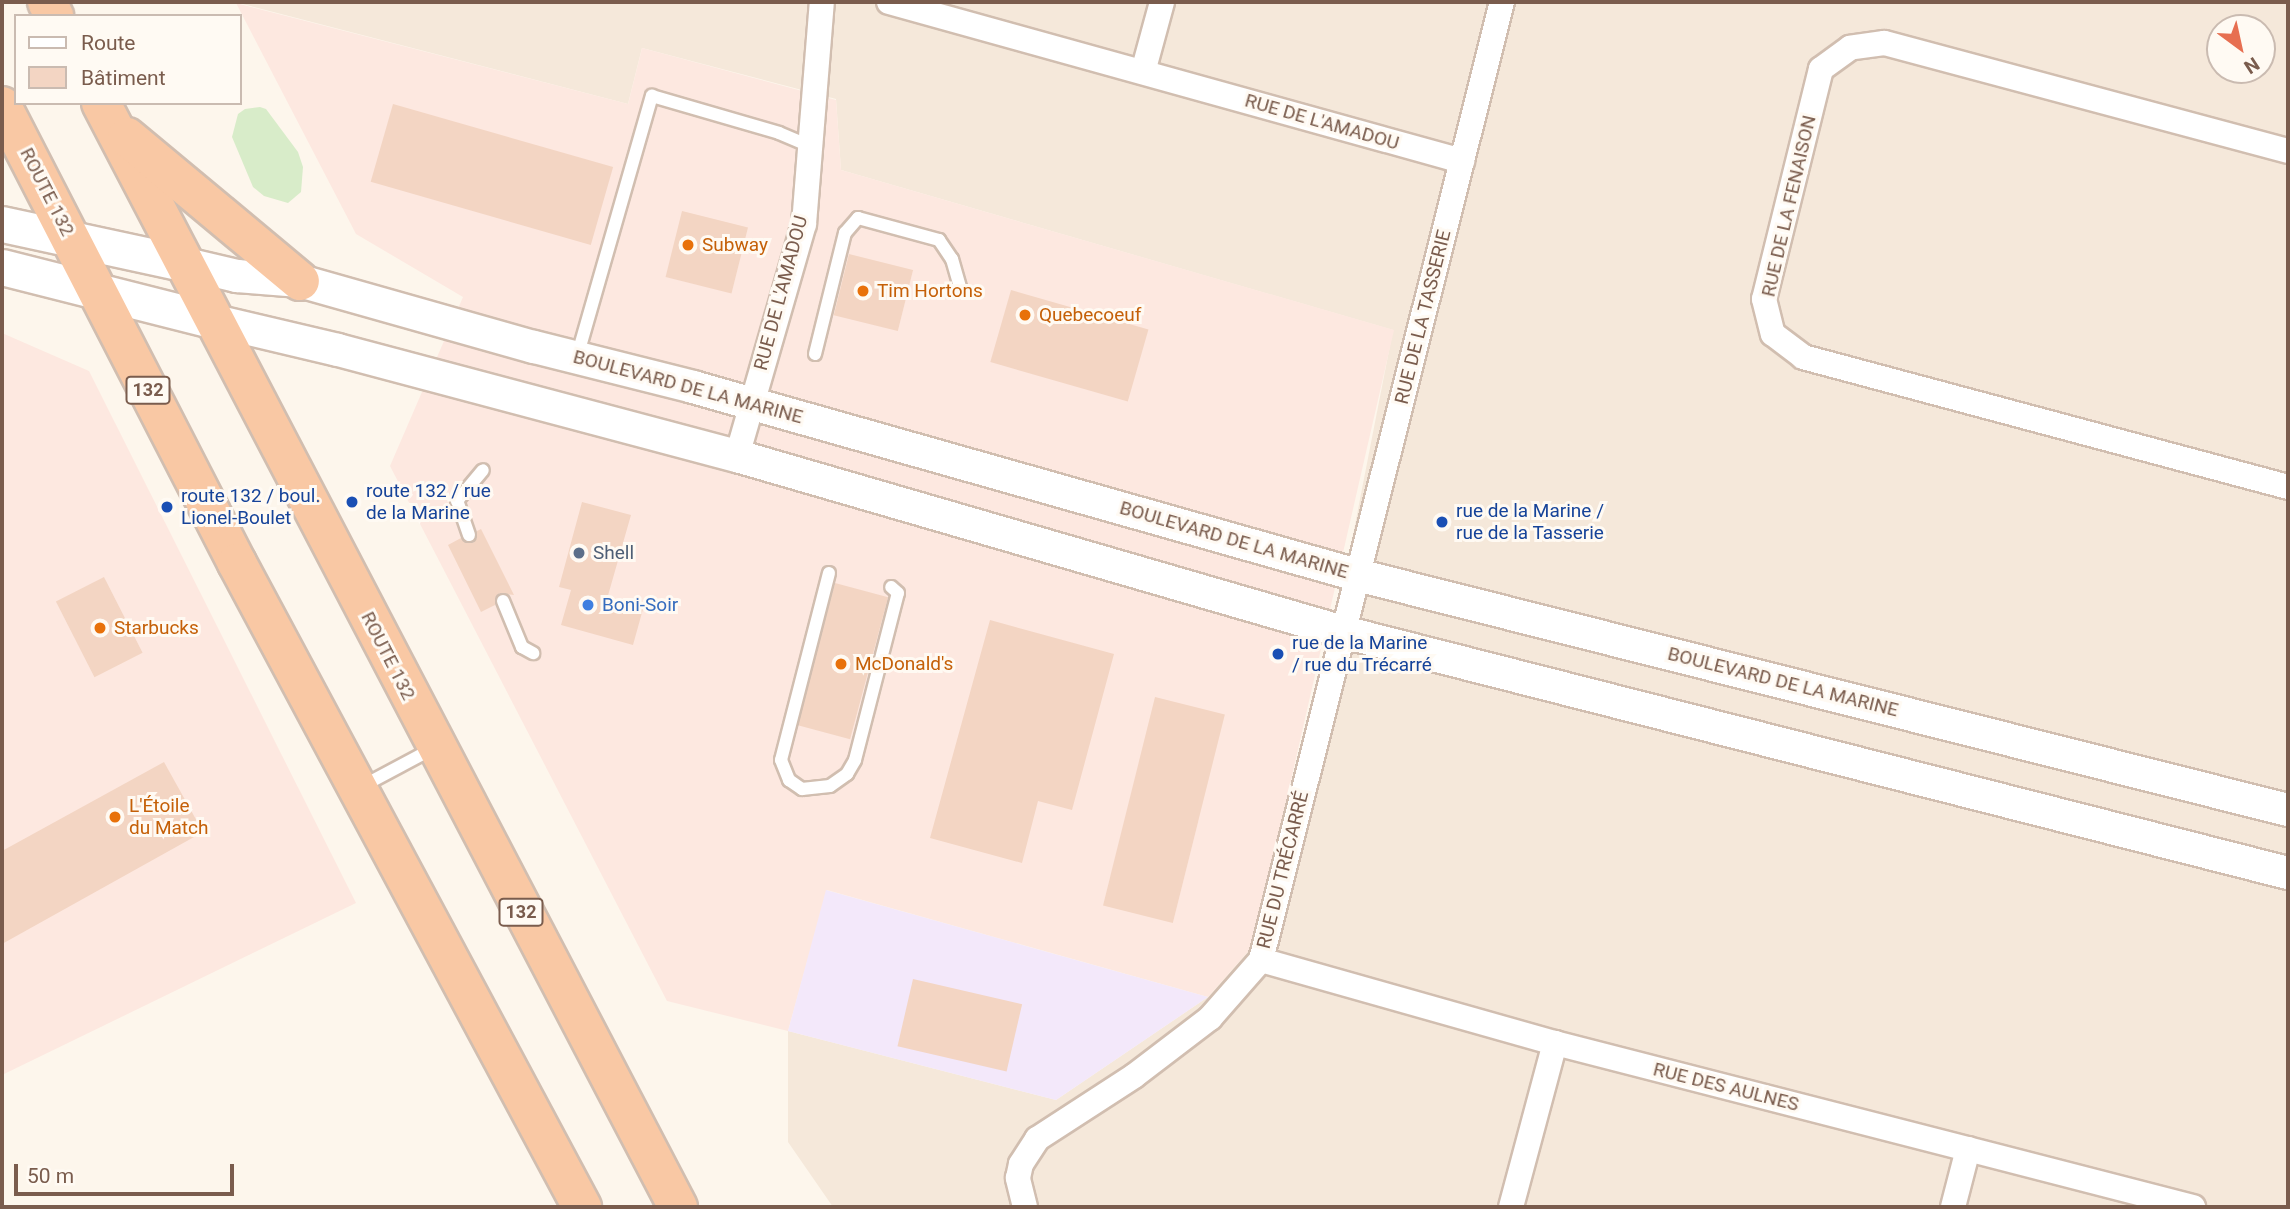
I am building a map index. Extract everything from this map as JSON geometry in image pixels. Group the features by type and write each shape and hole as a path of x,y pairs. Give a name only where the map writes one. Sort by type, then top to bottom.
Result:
{"highway":[{"name":"ROUTE 132","path":"2,106 357,789 582,1207"},
{"name":"ROUTE 132","path":"106,113 182,263 678,1207"},
{"path":"106,113 300,281"}],"main road":[{"path":"2,225 182,263"},
{"path":"2,267 99,294 212,320"}],"street":[{"name":"RUE DE L'AMADOU","path":"737,456 804,224 822,2"},
{"name":"RUE DE L'AMADOU","path":"889,2 1462,161"},
{"path":"1143,72 1162,2"},
{"name":"RUE DE LA TASSERIE","path":"1343,632 1502,2"},
{"name":"RUE DE LA FENAISON","path":"2288,151 1884,43 1850,48 1821,69 1764,299 1773,334 1803,357 2288,487"},
{"name":"BOULEVARD DE LA MARINE","path":"182,263 237,276 300,281 1357,575 2288,810"},
{"path":"212,320 338,350 737,456 1343,632 2288,873"},
{"name":"RUE DU TRÉCARRÉ","path":"1025,1207 1018,1178 1021,1164 1037,1139 1134,1076 1210,1018 1261,960 1343,632"},
{"name":"RUE DES AULNES","path":"1261,960 1555,1043 2193,1207"},
{"path":"1511,1207 1555,1043"},
{"path":"1953,1207 1968,1149"}],"lane":[{"path":"577,357 652,96 779,132 810,146"},
{"path":"814,354 845,233 858,218 939,240 952,259 960,287"},
{"path":"469,535 457,509 457,501 483,470"},
{"path":"829,573 781,760 789,780 802,789 830,786 847,775 855,760 898,593 891,587"},
{"path":"503,601 522,648 533,653"},
{"path":"357,789 436,748"}],"shaded area":[{"path":"235,2 2288,2 2288,1207 833,1207 788,1142 788,1031 1056,1100 1208,997 1253,946 1329,658 1393,330 841,170 836,99 642,48 628,104"},
{"path":"236,3 628,104 642,48 836,100 841,170 1394,330 1253,946 1208,997 827,890 788,1031 667,1001 390,466 463,297 356,234"},
{"path":"2,333 89,371 356,903 2,1075"},
{"path":"826,890 1208,997 1056,1100 788,1031"}],"green space":[{"path":"245,109 266,109 298,152 303,167 301,192 288,203 264,196 253,187 232,137 238,114"}],"building":[{"path":"393,104 613,167 591,245 371,182"},
{"path":"682,211 748,227 732,293 666,277"},
{"path":"849,254 913,270 898,331 834,315"},
{"path":"1011,290 1148,329 1128,402 990,362"},
{"path":"582,502 631,515 607,599 643,609 633,645 561,625 571,590 559,587"},
{"path":"481,529 514,595 499,593 495,605 481,612 448,545 461,538 467,543 473,543 477,531"},
{"path":"104,577 143,653 94,677 56,602"},
{"path":"835,583 888,597 850,739 797,725"},
{"path":"990,620 1114,654 1072,810 1038,801 1022,863 930,838"},
{"path":"1155,697 1225,714 1173,923 1103,906"},
{"path":"164,762 203,832 2,944 2,851"},
{"path":"913,979 1022,1004 1007,1071 897,1046"}],"place":[{"name":"Subway","path":"688,245"},
{"name":"Tim Hortons","path":"863,291"},
{"name":"Quebecoeuf","path":"1025,315"},
{"name":"route 132 / rue de la Marine","path":"352,502"},
{"name":"route 132 / boul. Lionel-Boulet","path":"167,507"},
{"name":"rue de la Marine / rue de la Tasserie","path":"1442,522"},
{"name":"Shell","path":"579,553"},
{"name":"Boni-Soir","path":"588,605"},
{"name":"Starbucks","path":"100,628"},
{"name":"rue de la Marine / rue du Trécarré","path":"1278,654"},
{"name":"McDonald's","path":"841,664"},
{"name":"L'Étoile du Match","path":"115,817"}]}
